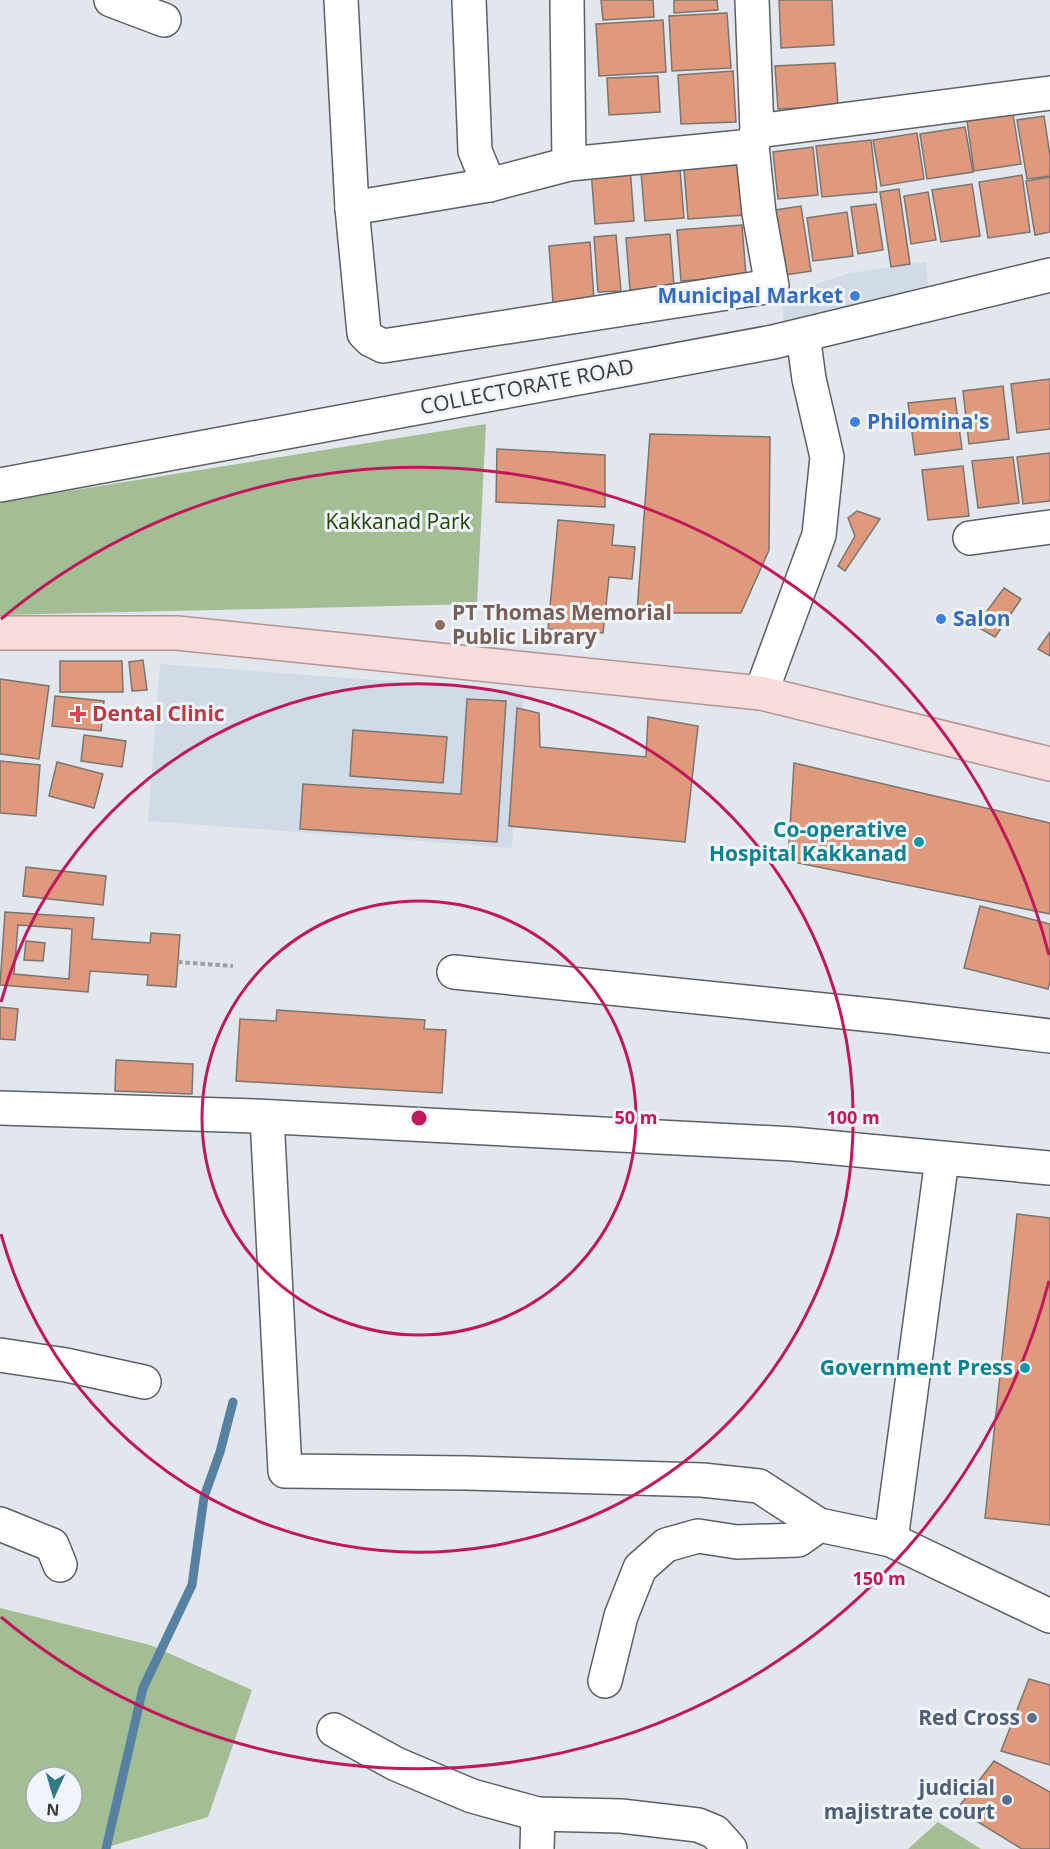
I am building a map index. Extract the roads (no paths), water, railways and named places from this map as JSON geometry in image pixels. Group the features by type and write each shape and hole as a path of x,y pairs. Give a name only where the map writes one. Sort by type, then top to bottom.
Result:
{"main road":[{"path":"0,633 177,633 761,693 1050,764"}],"street":[{"path":"111,0 164,20"},
{"path":"341,0 352,208 364,333 366,337 383,346 772,286 759,213 754,138 752,0"},
{"path":"469,0 475,152 489,185"},
{"path":"567,0 569,164"},
{"path":"352,208 489,185 569,164 1050,93"},
{"name":"COLLECTORATE ROAD","path":"0,485 803,335 1050,275"},
{"path":"761,693 819,535 827,457 809,379 803,335"},
{"path":"970,538 1050,527"},
{"path":"454,972 1050,1036"},
{"path":"0,1108 267,1117 793,1144 1050,1168"},
{"path":"267,1117 285,1471 467,1473 702,1480 759,1486 819,1525 891,1540 1050,1616"},
{"path":"891,1540 942,1159"},
{"path":"0,1355 66,1365 144,1382"},
{"path":"0,1524 52,1545 60,1565"},
{"path":"605,1681 621,1616 640,1568 666,1545 698,1536 737,1542 798,1540 819,1525"},
{"path":"334,1730 396,1764 472,1796 538,1814 621,1816 698,1825 715,1832 730,1849"},
{"path":"537,1849 538,1814"}],"waterway":[{"path":"106,1849 143,1688 192,1585 204,1497 220,1452 233,1402"}],"place":[{"name":"Municipal Market","path":"855,296"},
{"name":"Philomina's","path":"855,422"},
{"name":"Salon","path":"941,619"},
{"name":"PT Thomas Memorial Public Library","path":"440,625"},
{"name":"Dental Clinic","path":"78,714"},
{"name":"Co-operative Hospital Kakkanad","path":"919,842"},
{"name":"Government Press","path":"1025,1368"},
{"name":"Red Cross","path":"1032,1718"},
{"name":"judicial majistrate court","path":"1007,1800"}],"park label":[{"name":"Kakkanad Park","path":"398,522"}]}
